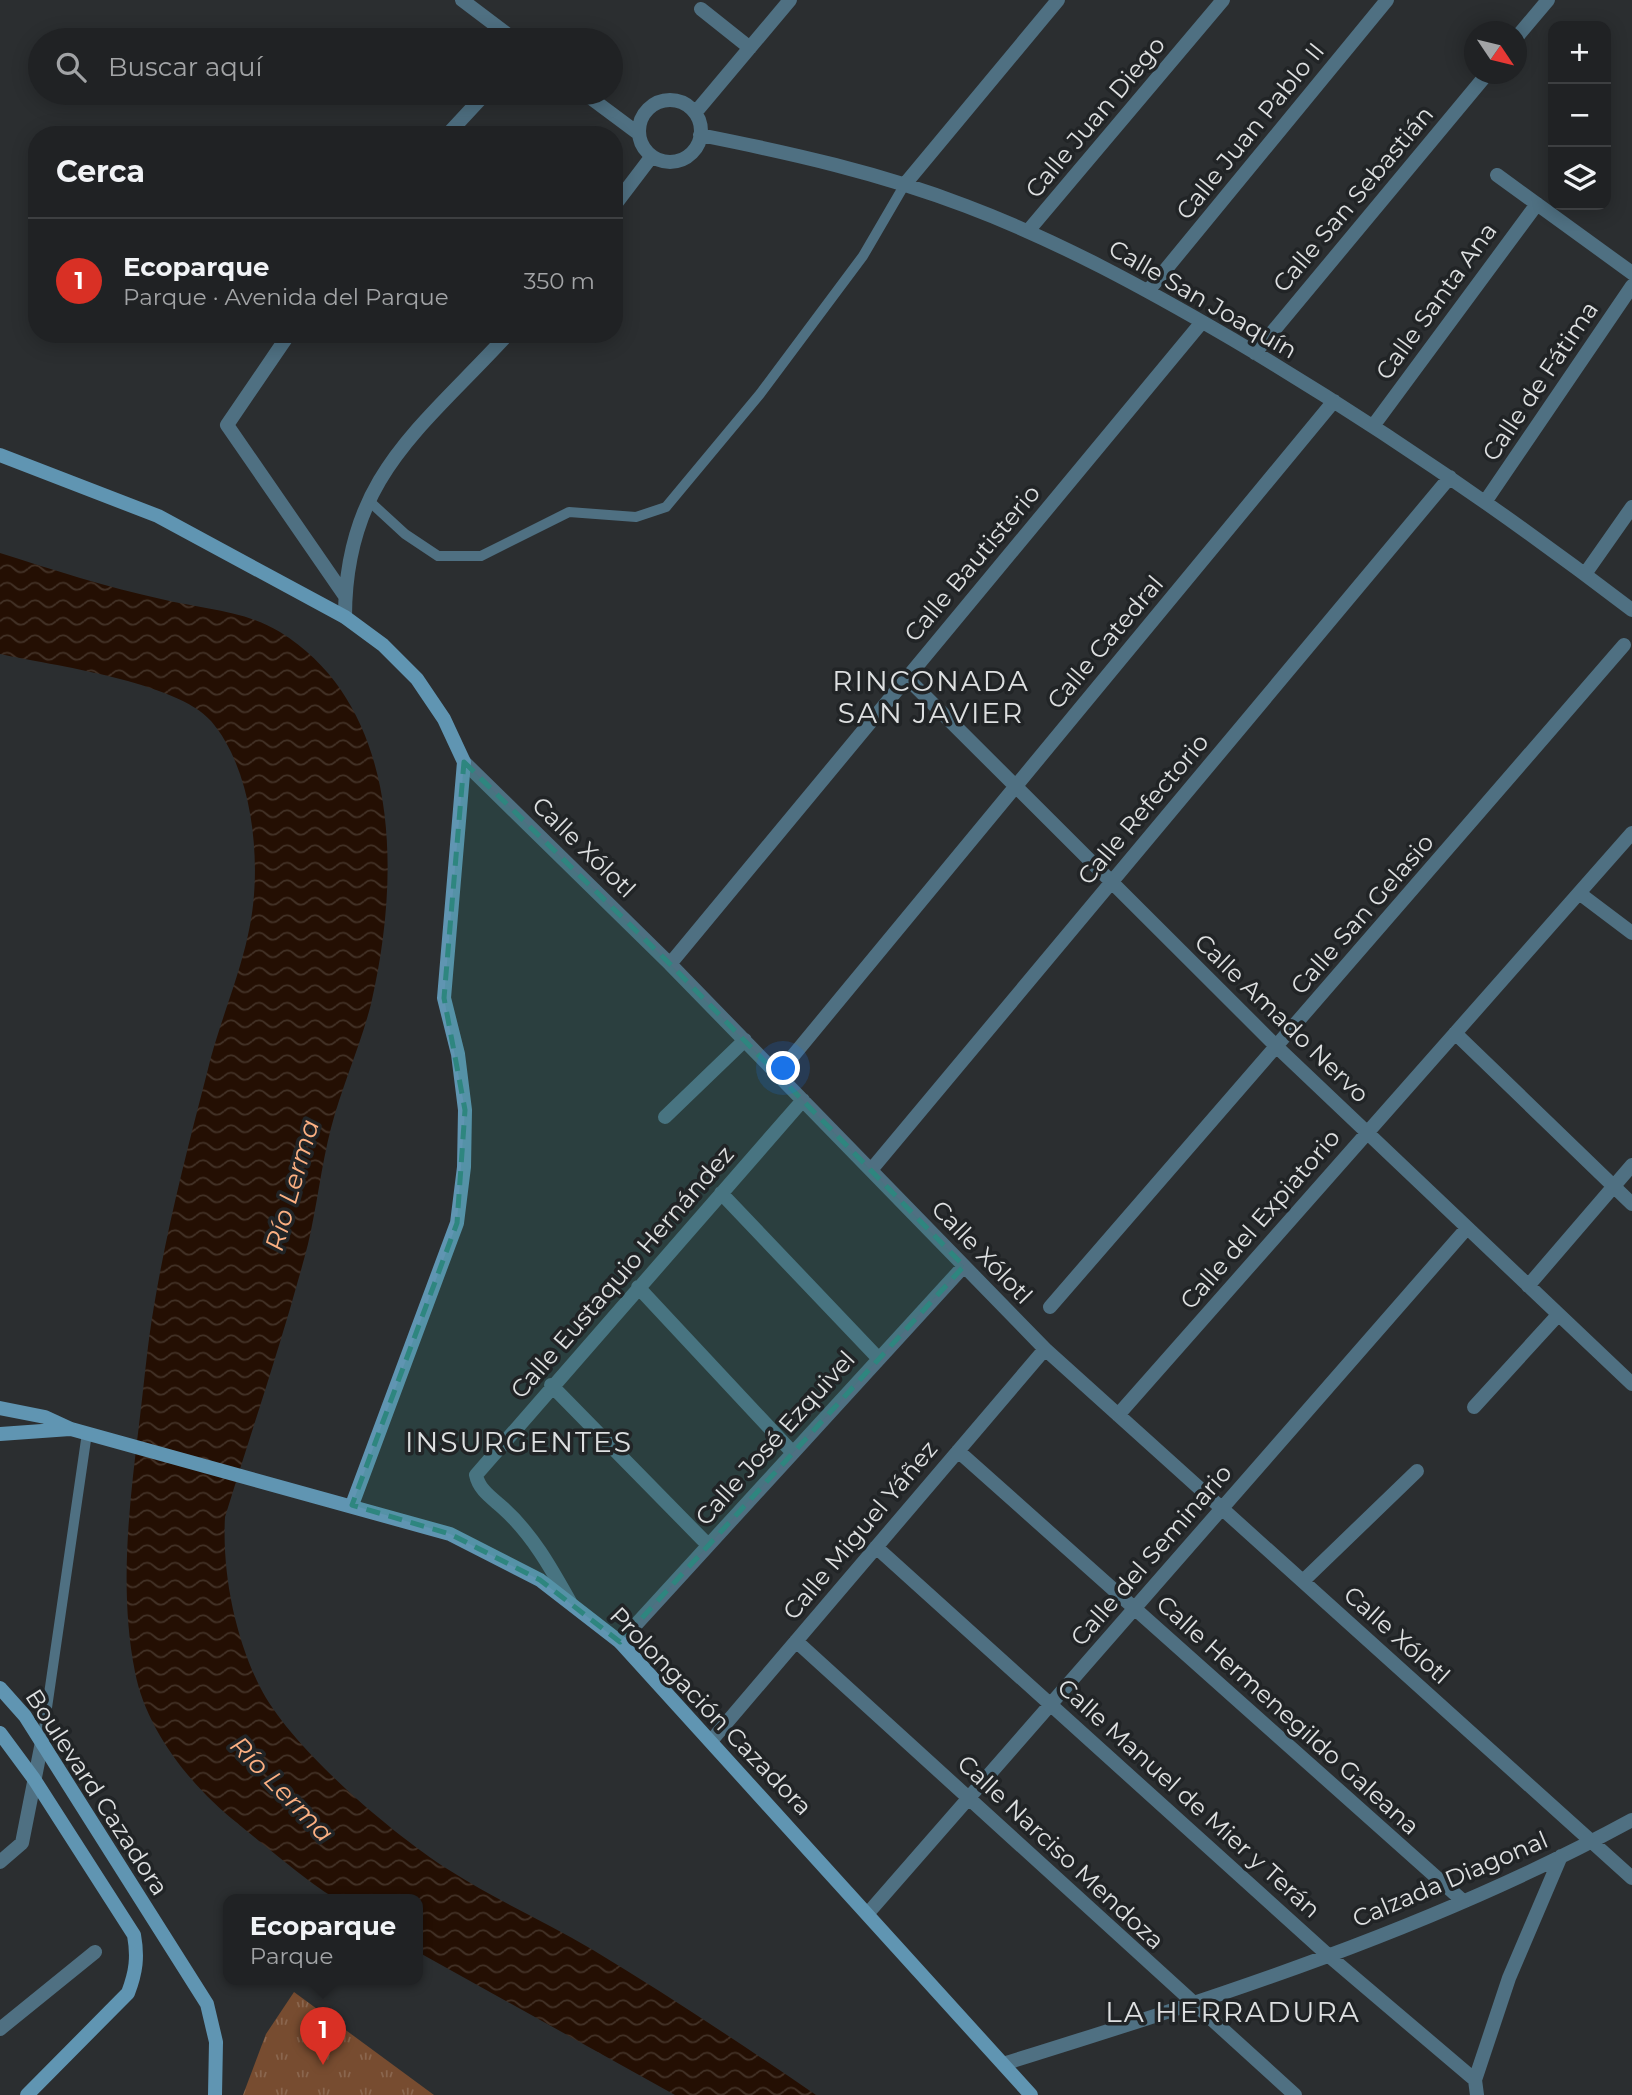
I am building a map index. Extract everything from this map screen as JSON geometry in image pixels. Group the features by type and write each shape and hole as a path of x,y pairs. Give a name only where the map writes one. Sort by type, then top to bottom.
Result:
{"street":[{"path":"462,0 499,28"},
{"path":"695,113 790,0"},
{"path":"905,184 1058,0"},
{"name":"Calle Juan Diego","path":"1028,231 1223,0"},
{"name":"Calle Juan Pablo II","path":"1148,292 1387,0"},
{"path":"1527,26 1548,0"},
{"path":"701,9 750,48"},
{"name":"Calle San Sebastián","path":"1255,353 1479,84"},
{"path":"661,101 683,102 695,113 701,127 700,135 695,148 678,160 667,161 652,156 642,144 639,134 644,113 661,101"},
{"path":"455,126 475,105"},
{"path":"600,105 639,134"},
{"name":"Calle San Joaquín","path":"700,135 803,155 905,184 1028,231 1148,292 1255,353 1373,426 1450,477 1632,610"},
{"path":"623,194 652,156"},
{"path":"1497,175 1632,273"},
{"name":"Calle Santa Ana","path":"1373,426 1536,204"},
{"name":"Calle de Fátima","path":"1485,502 1632,286"},
{"name":"Calle Bautisterio","path":"670,964 1202,322"},
{"path":"283,343 228,425 345,596"},
{"path":"345,617 348,562 368,500 386,466 407,438 499,343"},
{"name":"Calle Catedral","path":"778,1074 1334,401"},
{"name":"Calle Xólotl","path":"0,455 158,516 345,617 383,645 417,679 444,719 464,762 670,964 1045,1349 1632,1878"},
{"name":"Calle Refectorio","path":"871,1170 1450,477"},
{"path":"1585,574 1632,507"},
{"name":"Calle San Gelasio","path":"1050,1307 1625,645"},
{"name":"Calle Amado Nervo","path":"907,678 1277,1047 1632,1384"},
{"path":"352,1505 457,1223 464,1167 465,1110 458,1054 444,998 464,762"},
{"name":"Calle del Expiatorio","path":"1118,1415 1632,833"},
{"path":"1579,893 1632,933"},
{"path":"1455,1033 1632,1204"},
{"path":"666,1117 745,1040"},
{"name":"Calle Eustaquio Hernández","path":"570,1602 540,1548 509,1513 478,1485 476,1475 551,1385 803,1100"},
{"path":"1528,1286 1632,1165"},
{"path":"721,1193 879,1359"},
{"name":"Calle del Seminario","path":"869,1912 1467,1228"},
{"name":"Calle José Ezquivel","path":"620,1642 964,1266"},
{"path":"638,1287 793,1453"},
{"path":"1474,1407 1558,1315"},
{"name":"Calle Miguel Yáñez","path":"710,1741 1045,1349"},
{"path":"551,1385 708,1545"},
{"path":"0,1408 45,1417 71,1429"},
{"path":"0,1434 71,1429"},
{"name":"Prolongación Cazadora","path":"71,1429 450,1534 540,1580 620,1642 869,1912 1031,2095"},
{"name":"Calle Hermenegildo Galeana","path":"958,1451 1463,1901"},
{"path":"1303,1581 1417,1471"},
{"name":"Calle Manuel de Mier y Terán","path":"876,1547 1329,1955 1475,2080"},
{"name":"Calle Narciso Mendoza","path":"796,1641 1295,2095"},
{"name":"Boulevard Cazadora","path":"0,1688 25,1716 207,2004 216,2042 215,2095"},
{"name":"Boulevard Cazadora","path":"0,1733 34,1779 134,1935 138,1955 136,1974 128,1993 27,2095"},
{"path":"0,1862 22,1843 42,1742"},
{"name":"Calzada Diagonal","path":"1003,2064 1194,2005 1329,1955 1463,1901 1592,1842 1632,1820"},
{"path":"1477,2095 1475,2080 1509,1978 1562,1856"},
{"path":"0,2029 95,1952"}],"lane":[{"path":"368,500 405,534 438,556 481,556 569,512 636,517 666,507 760,394 855,267 905,184"},
{"path":"42,1742 94,1435"}],"highlighted area":[{"path":"464,762 670,964 964,1266 620,1642 540,1580 450,1534 352,1505 457,1223 465,1110 444,998"}],"green space":[{"path":"294,1992 434,2095 243,2095 266,2034"}],"water":[{"name":"Río Lerma","path":"0,553 121,589 252,619 280,632 320,665 350,705 370,750 382,800 387,852 386,904 371,1004 331,1128 299,1278 225,1517 226,1560 232,1604 251,1668 260,1687 274,1711 318,1762 344,1788 400,1835 467,1881 621,1967 816,2095 675,2095 423,1955 423,1894 328,1894 318,1888 219,1808 187,1774 160,1735 141,1694 130,1642 127,1549 132,1487 149,1336 165,1248 212,1055 239,969 253,910 255,882 252,823 246,794 226,742 211,721 195,707 171,696 112,677 0,654"}],"place":[{"name":"Ecoparque","path":"323,2065"}],"district":[{"name":"RINCONADA SAN JAVIER","path":"931,697"},
{"name":"INSURGENTES","path":"519,1442"},
{"name":"LA HERRADURA","path":"1233,2012"}]}
